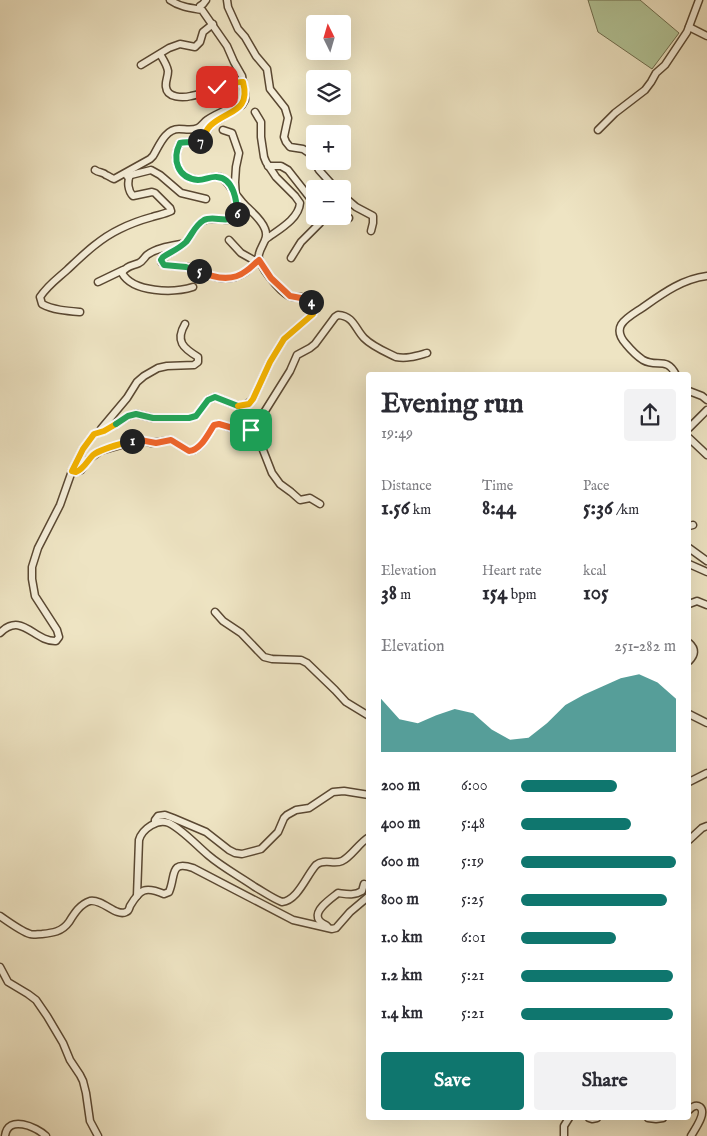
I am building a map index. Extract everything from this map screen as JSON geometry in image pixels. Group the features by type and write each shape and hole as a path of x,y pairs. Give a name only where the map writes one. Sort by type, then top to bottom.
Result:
{"street":[{"path":"170,0 181,6 193,9 203,4 206,0"},
{"path":"227,0 238,29 267,69 270,89 285,108 288,118 284,137 286,142 290,147 304,149 309,153 319,170 328,180"},
{"path":"598,130 615,113 645,90 656,73 666,65 689,27 699,0"},
{"path":"200,5 227,46 240,71 245,94 244,102 208,127 201,141 197,143 186,141 180,143 176,151 177,166 184,174 196,180 215,177 226,180 264,227 266,239"},
{"path":"141,65 169,48 180,44 195,47 200,42 203,32 213,24"},
{"path":"689,27 707,36"},
{"path":"160,54 167,68 166,89 172,95 189,97 240,81 243,82"},
{"path":"95,170 114,179 143,164 153,156 171,130 200,128 205,121 222,111 244,102"},
{"path":"223,130 232,133 239,153 236,167 235,193 237,212 235,218 224,220 211,218 201,221 185,243 161,260 162,263 168,266 190,268 226,279 245,272 258,261 259,252 266,239 292,218 300,206 299,200 268,166 262,145 261,122 255,112"},
{"path":"268,166 281,166 288,170 306,193"},
{"path":"120,176 151,170 160,175 181,193 206,200"},
{"path":"80,312 45,306 42,304 40,297 54,280 103,239 118,230 171,211 155,193 131,195 128,184 130,175"},
{"path":"351,203 373,216 370,231"},
{"path":"291,258 301,242 319,225"},
{"path":"94,434 104,431 128,416 136,414 153,418 189,418 196,416 208,400 215,397 238,406 249,404 284,339 313,314 314,309 311,302 290,296 283,291 258,261 242,253 229,240"},
{"path":"98,282 143,261 156,250 185,243"},
{"path":"123,270 122,272 127,280 141,287 159,290 180,290 193,287"},
{"path":"674,372 669,365 650,363 633,352 620,336 619,327 623,321 672,288 707,276"},
{"path":"72,471 81,470 94,454 126,443 140,440 151,443 171,440 192,451 199,447 216,424 243,431 251,430 290,371 297,355 315,344 336,315 346,316 364,338 396,357 413,357 427,353"},
{"path":"0,633 16,625 24,627 51,641 56,641 59,637 52,621 35,596 32,567 38,548 60,504 72,471 83,449 94,434 103,428 128,398 137,382 158,368 194,365 198,362 198,357 186,349 182,342 180,331 184,324"},
{"path":"691,392 707,400"},
{"path":"691,426 707,410"},
{"path":"254,428 271,470 280,484 300,500 310,498 320,504"},
{"path":"691,440 707,455"},
{"path":"691,549 707,561"},
{"path":"691,565 707,572"},
{"path":"691,603 696,600 707,605"},
{"path":"215,612 222,621 241,633 264,657 301,660 307,663 346,702 366,714"},
{"path":"691,645 694,648 694,652 691,657"},
{"path":"691,713 707,722"},
{"path":"691,781 707,773"},
{"path":"155,823 158,816 165,815 206,832 230,850 242,854 261,849 278,832 287,815 296,810 309,808 333,792 344,791 366,795"},
{"path":"137,896 140,834 155,823 168,823 208,855 282,902 286,902 293,896 319,863 345,860 366,839"},
{"path":"691,838 707,826"},
{"path":"0,916 31,934 53,933 64,927 80,907 88,902 100,902 117,912 123,913 128,911 140,892 148,889 164,894 169,892 176,867 180,865 193,868 293,920 332,929 336,928 350,912 366,899"},
{"path":"328,927 318,920 320,910 338,893 358,894 362,891 364,884"},
{"path":"0,967 8,982 36,1000 63,1043 70,1060 83,1081 90,1121 98,1136"},
{"path":"691,1108 693,1106 701,1107 704,1115 691,1136"},
{"path":"564,1136 564,1126 568,1120"},
{"path":"5,1136 10,1126 24,1124 46,1136"}],"green space":[{"path":"588,0 640,0 679,33 652,69 598,32"}],"route":[{"path":"217,87 240,81 243,82 244,102 208,127 201,141 197,143 186,141 180,143 176,151 176,162 179,169 190,178 202,180 215,177 226,180 235,193 237,215 232,219 211,218 201,221 185,243 163,257 162,263 168,266 190,268 226,279 240,275 259,260 271,278 283,291 290,296 311,302 314,309 313,314 289,334 279,346 249,404 238,406 215,397 208,400 196,416 189,418 153,418 136,414 128,416 104,431 94,434 83,449 72,471 81,470 94,454 126,443 140,440 156,443 171,440 192,451 199,447 216,424 243,431 251,430"}]}
